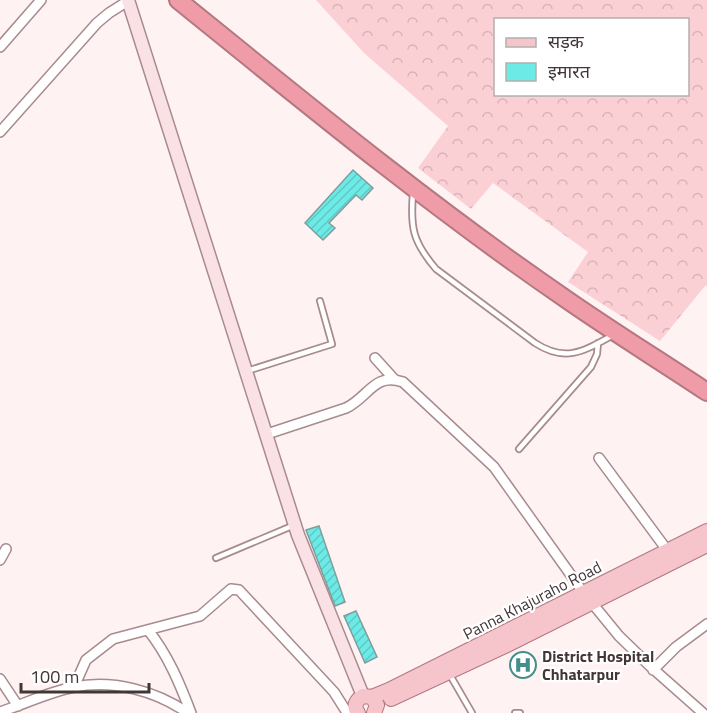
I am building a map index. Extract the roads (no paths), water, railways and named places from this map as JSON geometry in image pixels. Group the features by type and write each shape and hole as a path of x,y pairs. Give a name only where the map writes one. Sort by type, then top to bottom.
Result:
{"highway":[{"path":"178,0 345,136 413,187 564,298 707,392"}],"main road":[{"path":"128,1 295,525 361,707"},
{"name":"Panna Khajuraho Road","path":"361,707 448,673 588,598 667,550 707,531"},
{"name":"Panna Khajuraho Road","path":"361,707 512,630 707,545"}],"street":[{"path":"2,40 41,0"},
{"path":"0,132 98,23 128,1"},
{"path":"375,358 394,379"},
{"path":"267,434 346,408 358,402 382,379 403,382 494,467 588,598 619,636 653,670 703,713"},
{"path":"599,458 667,550"},
{"path":"0,560 6,549"},
{"path":"74,687 86,660 113,639 200,616 231,589 235,589 334,692 361,707"},
{"path":"653,670 676,647 707,624"},
{"path":"148,630 160,645 177,677 190,713"},
{"path":"0,679 18,706"},
{"path":"0,712 53,692 74,687 107,685 129,688 171,702 190,713"}],"lane":[{"path":"413,187 411,212 413,232 425,257 436,269 550,352 574,353 618,332"},
{"path":"247,370 332,344 320,301"},
{"path":"519,449 591,367 597,354 598,343"},
{"path":"216,558 295,525"},
{"path":"448,673 472,713"},
{"path":"515,713 520,713"}],"place":[{"name":"District Hospital Chhatarpur","path":"523,665"}]}
